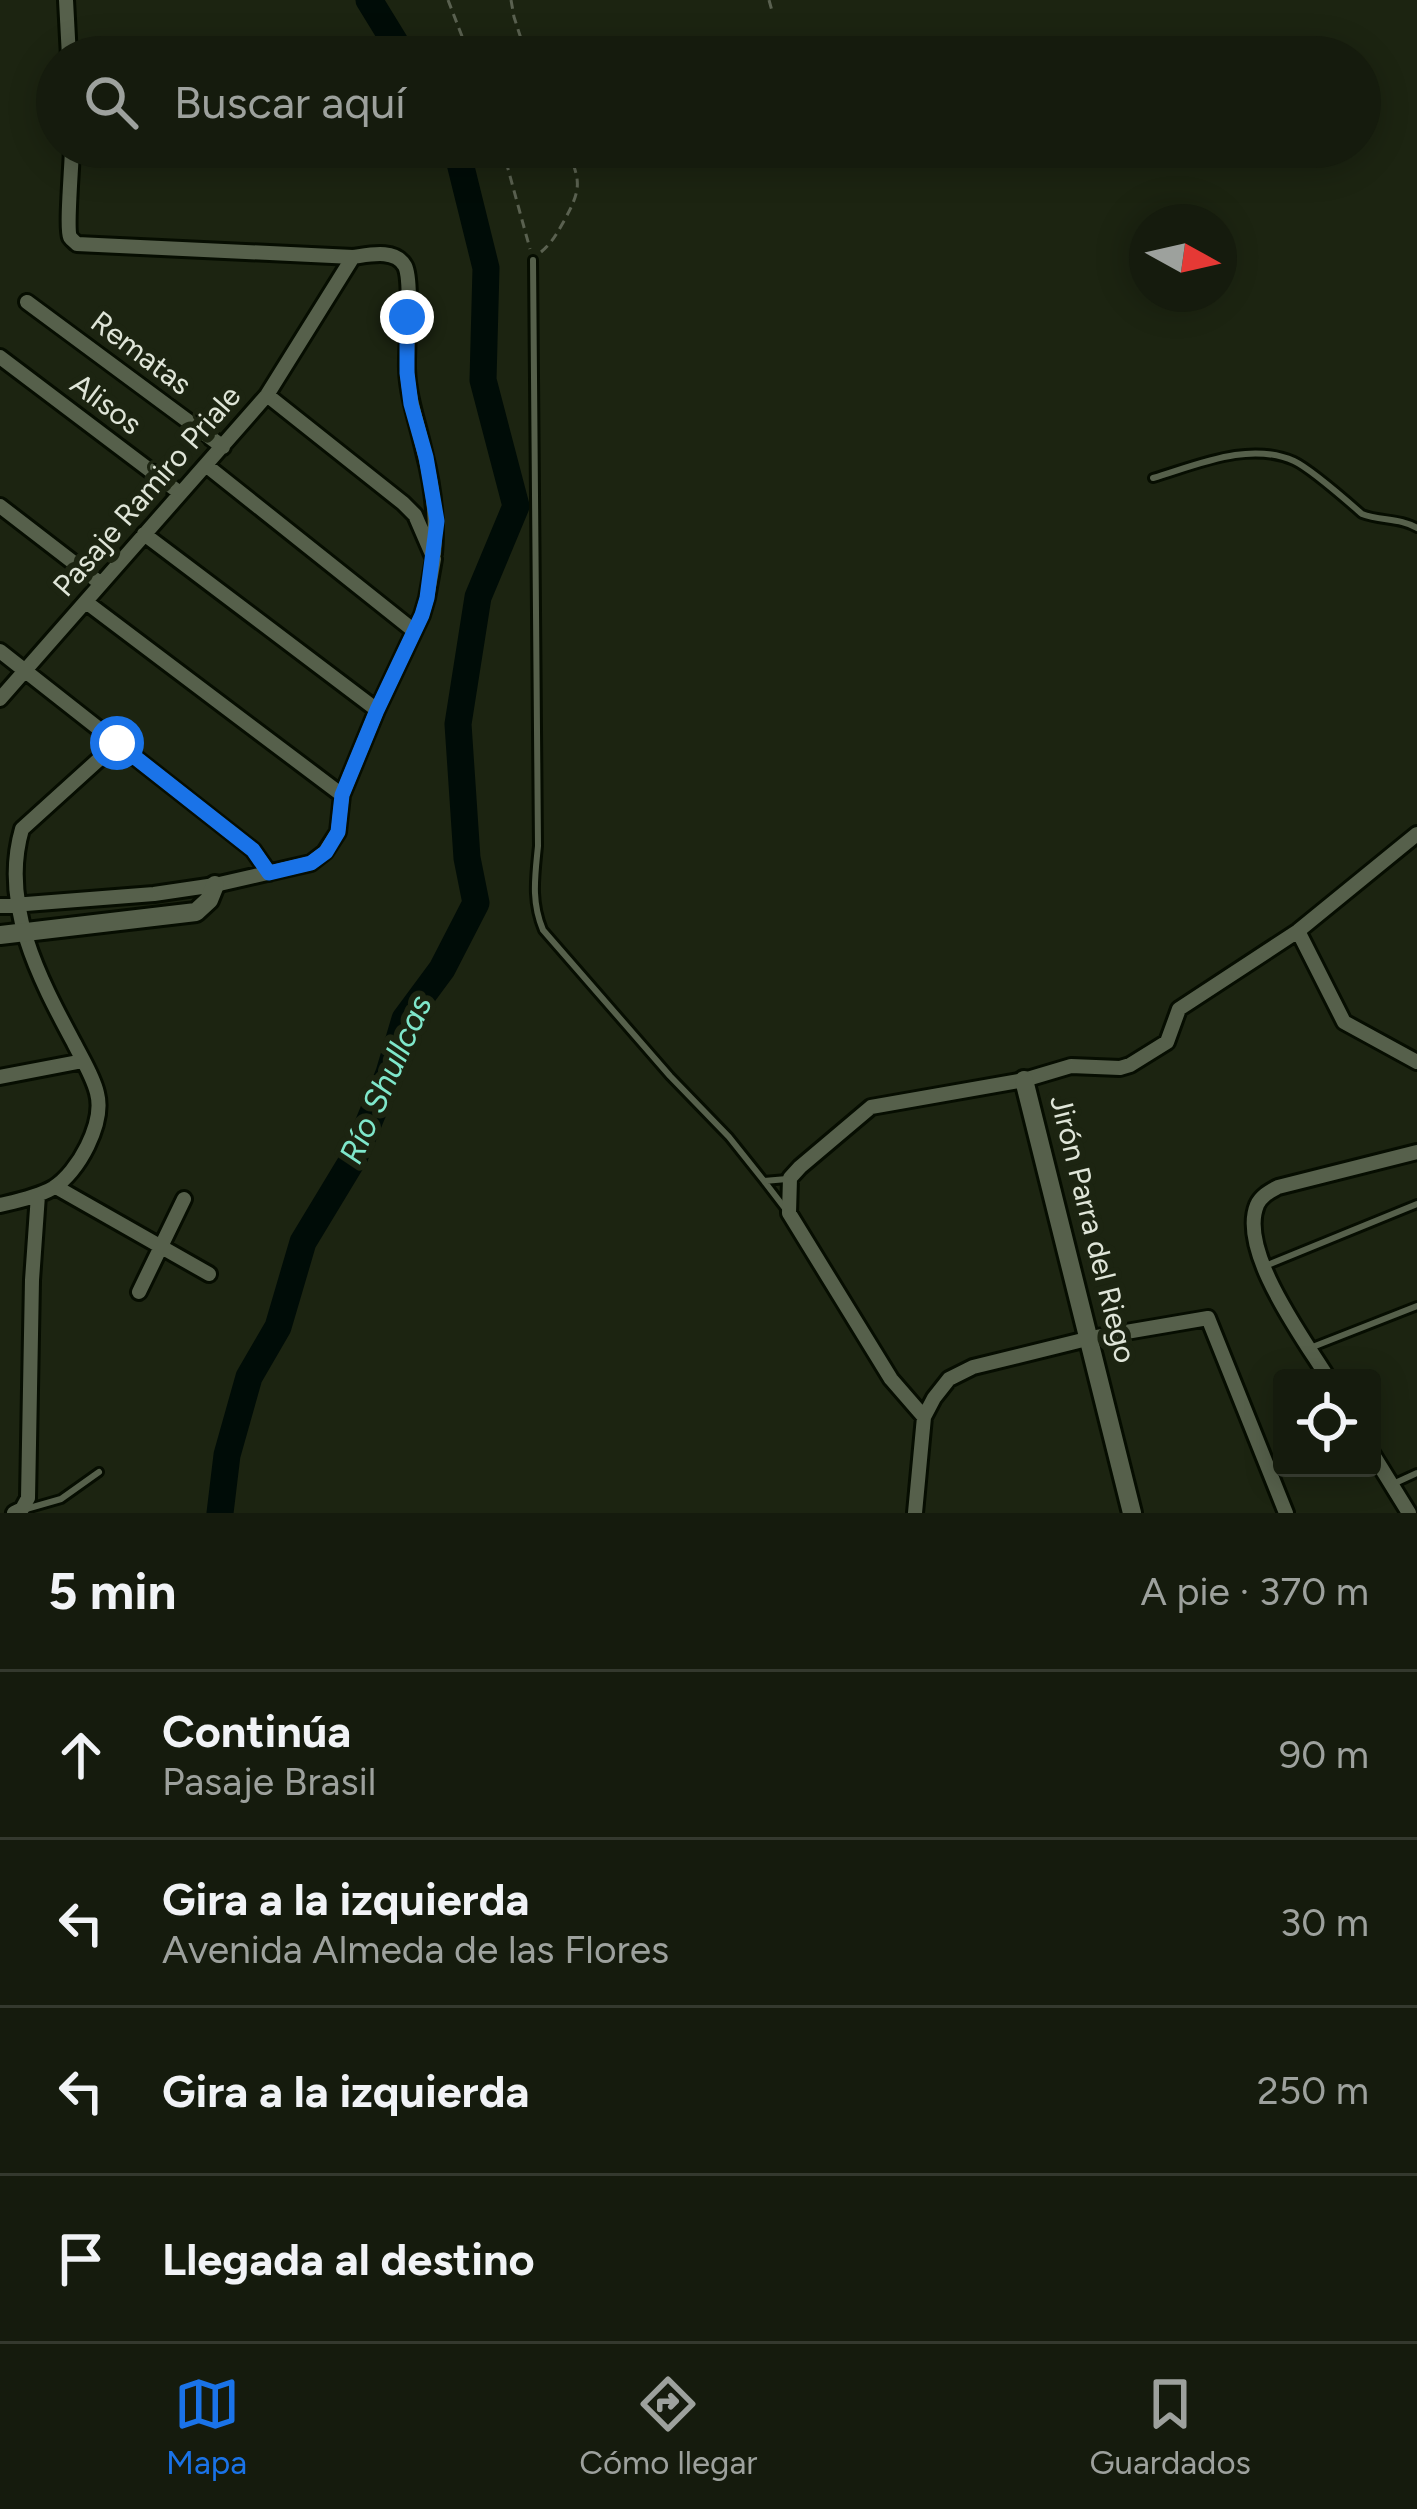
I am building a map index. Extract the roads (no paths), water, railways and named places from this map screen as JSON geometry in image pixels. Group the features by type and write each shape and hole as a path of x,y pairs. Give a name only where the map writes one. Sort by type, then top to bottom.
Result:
{"street":[{"path":"66,0 68,36"},
{"path":"7,906 215,885 311,863 326,852 338,832 342,795 422,615 434,559 437,521 411,404 406,272 398,259 384,254 77,244 69,235 68,223 72,168"},
{"path":"267,395 353,256"},
{"name":"Rematas","path":"27,302 223,447"},
{"name":"Alisos","path":"0,357 180,493"},
{"name":"Pasaje Ramiro Priale","path":"0,699 267,395 403,503 415,515 434,559"},
{"path":"207,466 413,630"},
{"path":"0,506 100,583"},
{"path":"144,535 377,710"},
{"path":"86,602 342,795"},
{"path":"0,651 253,850 269,873"},
{"path":"0,1205 56,1187 92,1141 99,1109 98,1094 83,1060 8,933 14,847 22,829 117,743"},
{"name":"Jirón Parra del Riego","path":"1132,1513 1024,1080 1071,1066 1120,1068 1167,1042 1179,1009 1298,931 1417,834"},
{"path":"8,933 196,912 215,885"},
{"path":"1298,931 1344,1022 1417,1062"},
{"path":"0,1077 83,1060"},
{"path":"924,1417 891,1378 789,1214 790,1178 871,1107 1024,1080"},
{"path":"1323,1369 1263,1267 1254,1240 1257,1204 1278,1186 1417,1152"},
{"path":"56,1187 209,1274"},
{"path":"21,1507 38,1195"},
{"path":"139,1292 184,1199"},
{"path":"915,1513 924,1417 950,1378 973,1366 1090,1338 1208,1318 1286,1513"},
{"path":"1381,1468 1409,1513"}],"lane":[{"path":"533,260 538,846 532,896 537,915 543,930 729,1138 789,1214"},
{"path":"1153,478 1232,455 1284,458 1308,470 1362,514 1417,528"},
{"path":"764,1180 790,1178"},
{"path":"1263,1267 1417,1204"},
{"path":"1310,1348 1417,1306"},
{"path":"21,1507 38,1507 61,1498 99,1472"},
{"path":"1391,1485 1417,1473"}],"waterway":[{"name":"Río Shullcas","path":"369,0 391,36"},
{"name":"Río Shullcas","path":"220,1513 227,1455 249,1377 278,1327 303,1242 355,1156 405,1019 442,969 476,903 467,858 458,724 478,597 516,506 483,380 486,268 461,168"}]}
